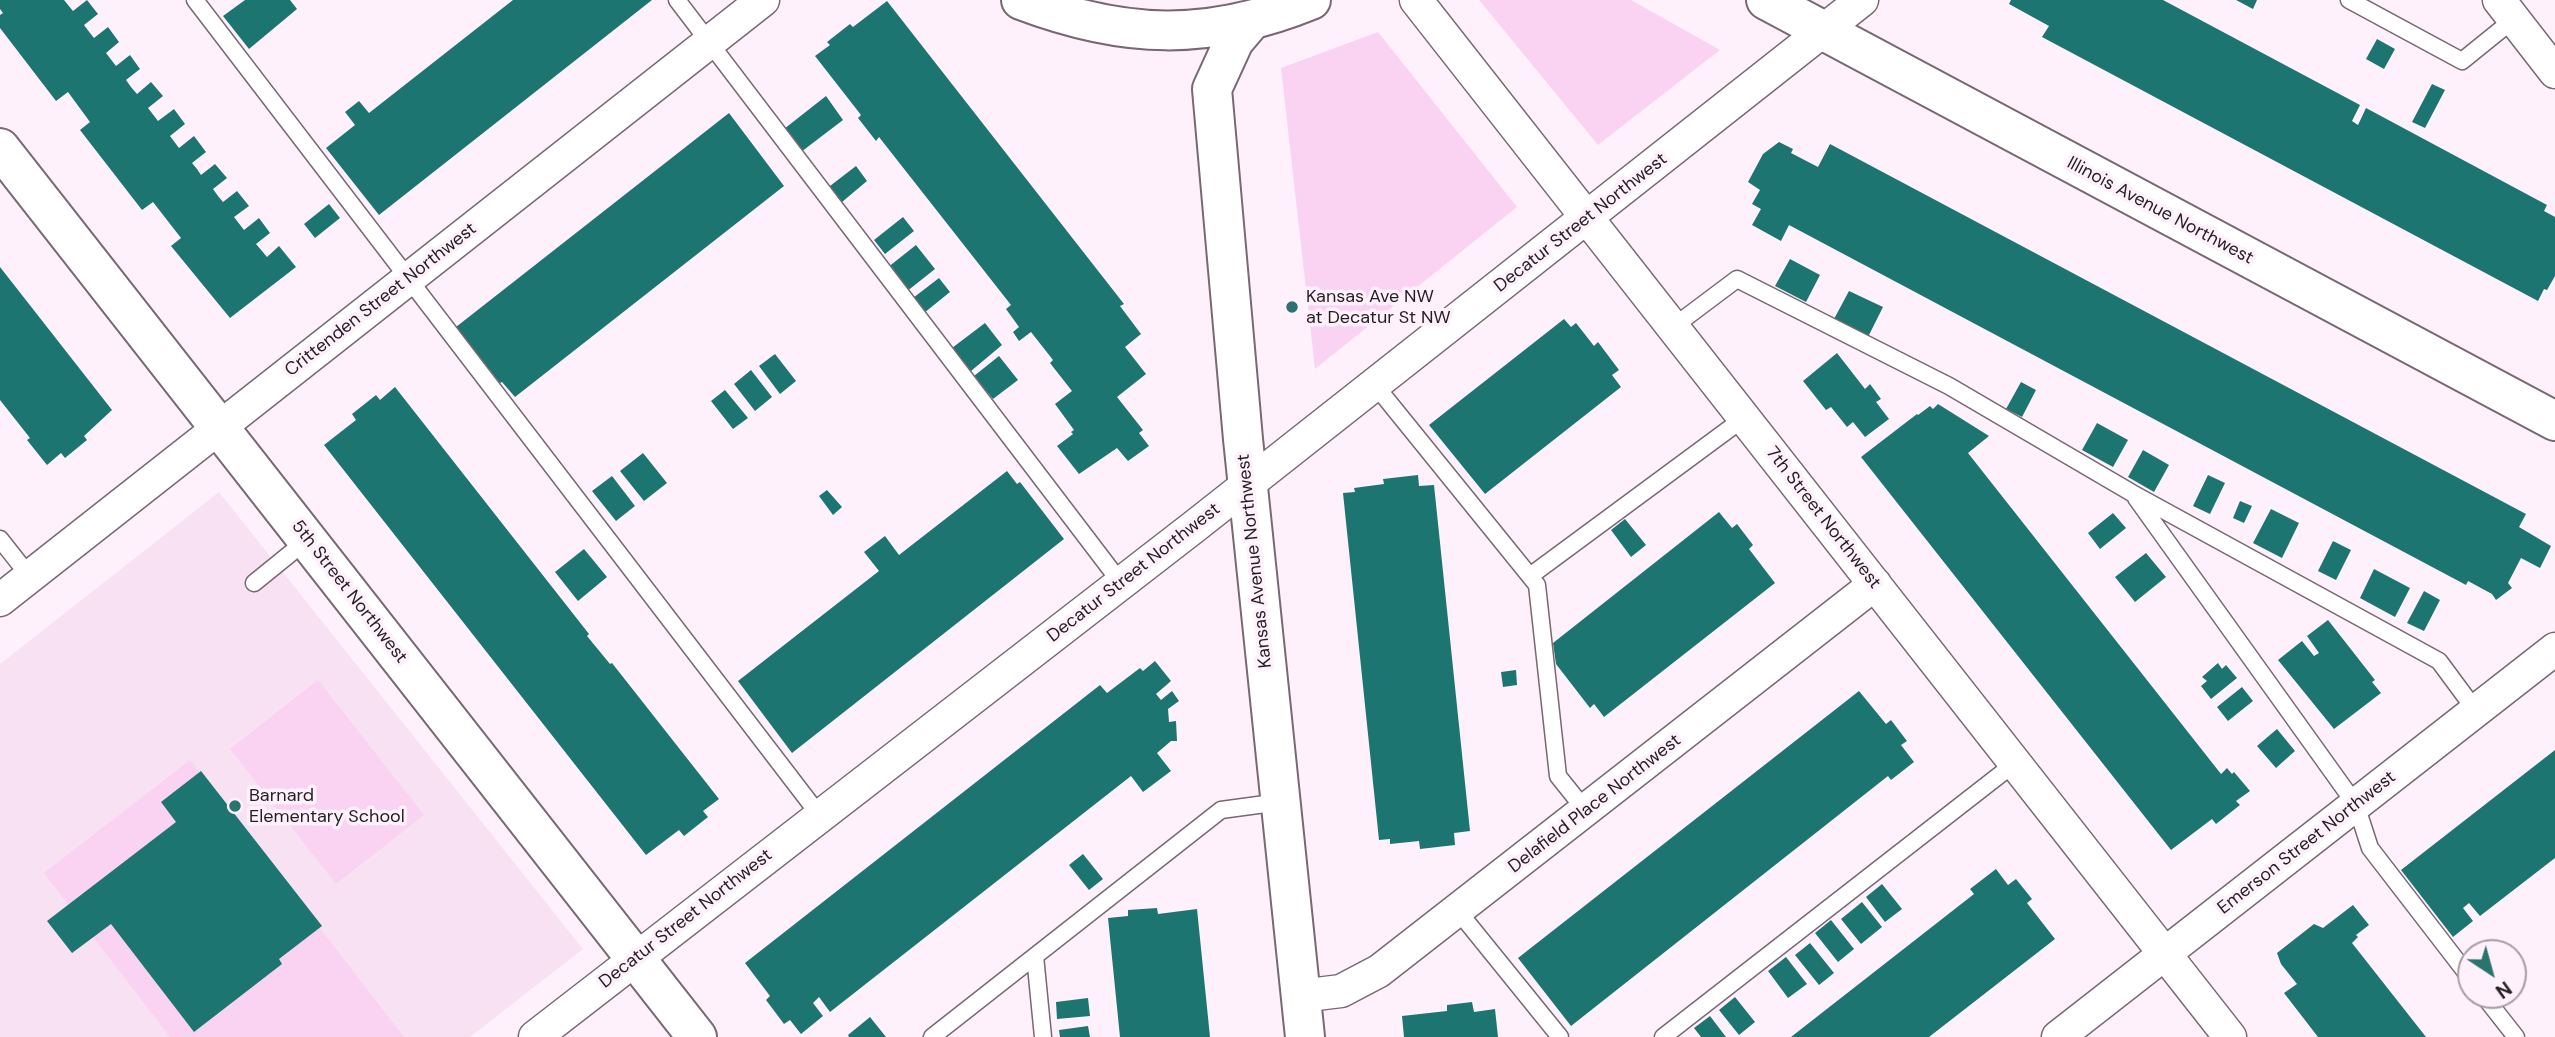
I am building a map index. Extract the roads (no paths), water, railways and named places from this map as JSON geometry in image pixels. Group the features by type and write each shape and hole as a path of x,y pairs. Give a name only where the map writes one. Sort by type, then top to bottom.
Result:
{"street":[{"name":"Crittenden Street Northwest","path":"0,600 763,0"},
{"path":"1021,0 1099,25 1161,31 1201,29 1251,21 1311,0"},
{"name":"7th Street Northwest","path":"1416,0 2230,1037"},
{"name":"Illinois Avenue Northwest","path":"1766,0 2555,421"},
{"name":"Decatur Street Northwest","path":"535,1037 1247,485 1825,32 1862,0"},
{"path":"2507,10 2551,60"},
{"path":"1161,31 1187,49 1213,84 1234,41 1251,21"},
{"name":"Kansas Avenue Northwest","path":"1213,84 1247,485 1304,1037"},
{"name":"5th Street Northwest","path":"0,148 697,1037"},
{"name":"Delafield Place Northwest","path":"1300,996 1341,990 1367,979 1458,911 1875,584"},
{"name":"Emerson Street Northwest","path":"2058,1037 2555,649"}],"lane":[{"path":"677,0 1121,583"},
{"path":"2349,0 2462,61 2507,10"},
{"path":"204,3 409,279 820,816"},
{"path":"1673,327 1737,279 1949,386 2132,493 2439,661 2476,711"},
{"path":"1376,384 1537,585 1558,776 1586,811"},
{"path":"1530,576 1744,418"},
{"path":"2132,493 2356,805 2370,848 2457,961"},
{"path":"0,539 30,577"},
{"path":"254,583 307,540"},
{"path":"1663,1037 2015,763"},
{"path":"932,1037 1221,810 1280,802"},
{"path":"1458,911 1560,1037"},
{"path":"1035,956 1044,1037"},
{"path":"2494,1009 2516,1037"}],"place":[{"name":"Kansas Ave NW at Decatur St NW","path":"1292,307"},
{"name":"Barnard Elementary School","path":"235,806"}]}
